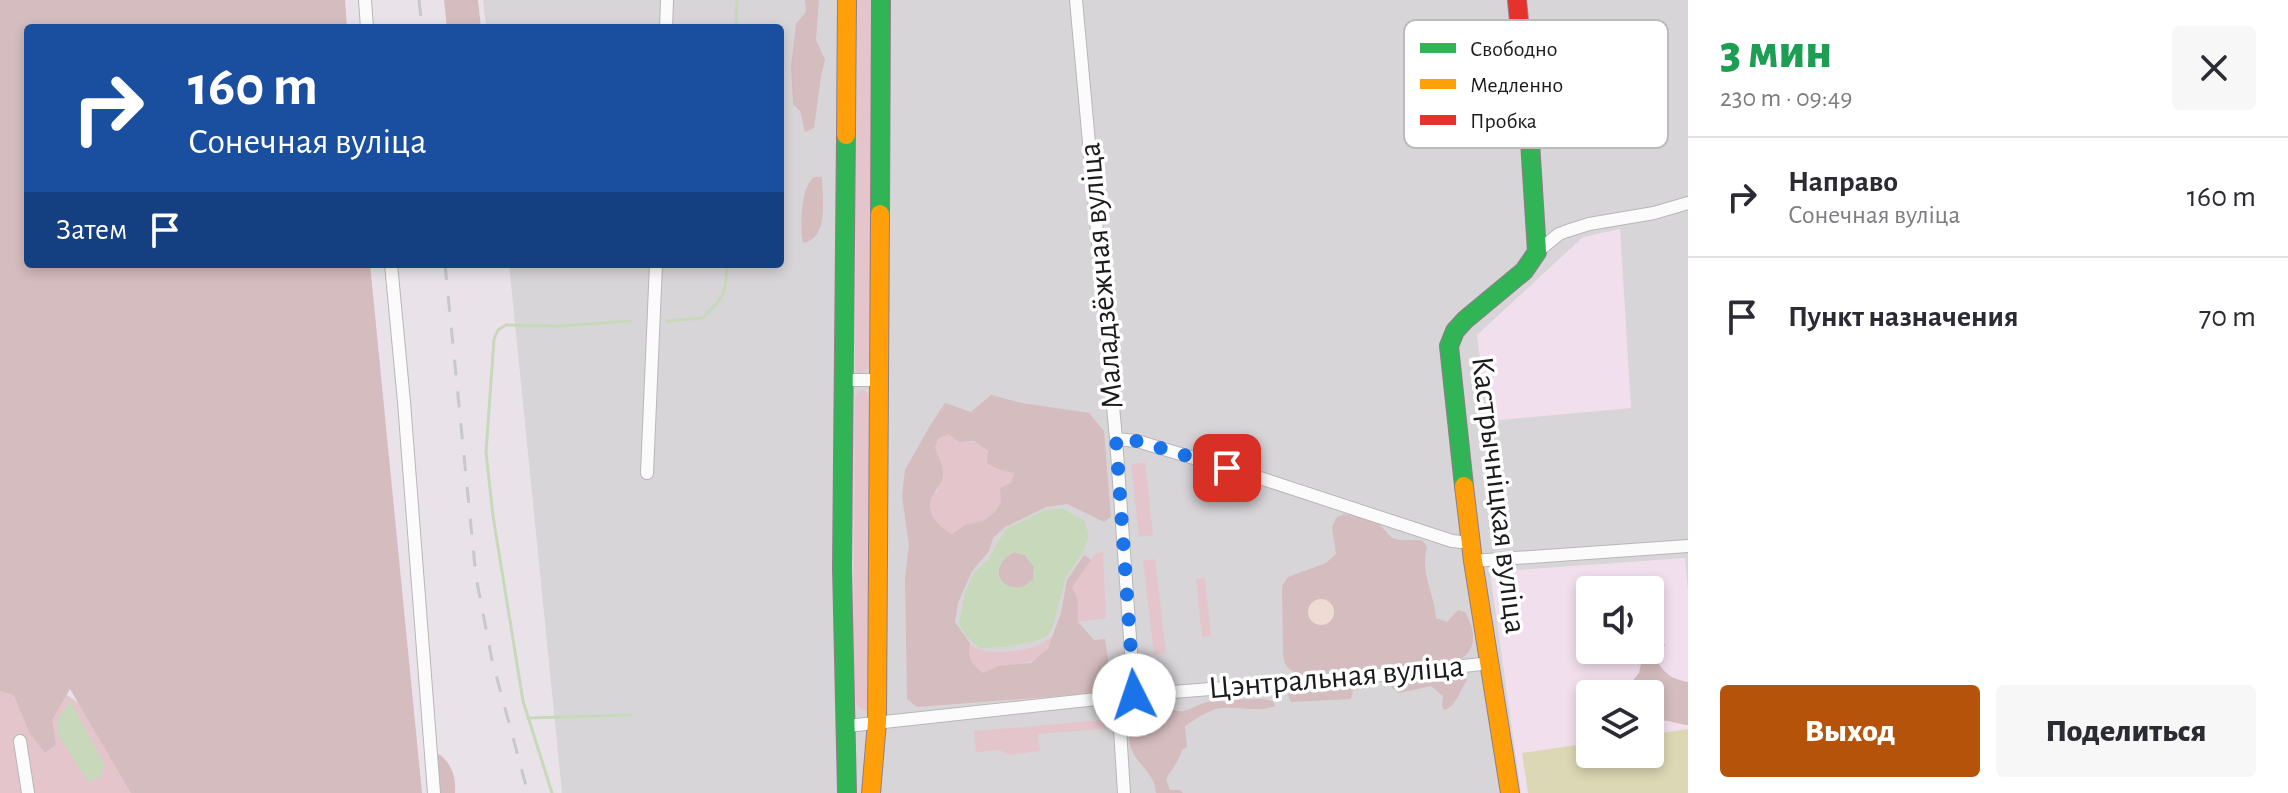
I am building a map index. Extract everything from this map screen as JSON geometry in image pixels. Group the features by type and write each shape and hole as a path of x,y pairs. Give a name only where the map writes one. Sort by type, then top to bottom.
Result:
{"street":[{"path":"365,0 367,24"},
{"path":"666,24 667,0"},
{"path":"847,0 842,568 847,793"},
{"path":"871,793 877,722 881,0"},
{"name":"Маладзёжная вуліца","path":"1076,0 1116,439 1134,695"},
{"path":"1517,0 1519,20"},
{"path":"1531,148 1537,252"},
{"path":"1537,252 1567,231 1688,203"},
{"name":"Кастрычніцкая вуліца","path":"1510,793 1472,552 1449,346 1455,331 1465,320 1524,271 1537,252"},
{"path":"391,268 434,793"},
{"path":"647,473 656,268"},
{"path":"844,380 879,380"},
{"path":"1116,439 1152,445 1452,541 1472,552 1688,546"},
{"name":"Цэнтральная вуліца","path":"847,726 1134,695 1363,677 1491,663"},
{"path":"1118,697 1124,793"},
{"path":"20,741 28,793"}],"shaded area":[{"path":"0,0 345,0 347,24 24,24 24,268 370,268 422,793 131,793 70,689 52,720 56,744 45,753 29,732 14,695 0,691"},
{"path":"444,0 478,0 481,24 447,24"},
{"path":"483,0 1688,0 1688,793 562,793 509,268 784,268 784,24 486,24"},
{"path":"805,0 819,0 816,40 825,60 814,128 805,132 800,111 793,104 791,66 796,24 806,12"},
{"path":"857,0 872,0 872,330 870,367 861,374 855,368"},
{"path":"814,177 822,177 823,216 812,240 803,243 801,218 804,199"},
{"path":"1620,229 1631,408 1488,421 1477,335 1583,237"},
{"path":"862,389 872,403 870,710 857,706 853,691 855,399"},
{"path":"991,395 1089,413 1104,431 1111,517 1104,522 1067,504 1046,507 1005,527 993,538 989,551 972,571 958,603 955,622 970,643 971,660 983,673 998,666 1031,663 1048,648 1061,613 1067,580 1084,555 1091,560 1072,587 1078,600 1078,622 1094,640 1105,639 1108,674 1099,693 917,707 907,699 905,578 909,545 902,496 905,470 945,403 971,412","holes":["949,434 959,442 974,441 988,451 987,463 1014,473 1011,483 1000,488 1001,502 995,512 983,521 965,525 952,534 934,519 930,503 943,478 935,448 938,439"]},
{"path":"949,433 959,442 979,445 991,456 998,469 1014,472 1011,483 1000,488 1001,502 995,512 983,521 965,525 952,534 938,524 931,509 941,477 935,449 938,439"},
{"path":"1145,462 1153,535 1139,537 1131,464"},
{"path":"1061,508 1084,520 1089,536 1083,552 1066,577 1052,629 1046,637 1032,642 979,648 959,624 965,593 974,573 987,561 1006,529 1045,510","holes":["1014,552 1025,555 1034,567 1033,580 1022,587 1007,585 999,576 1001,564"]},
{"path":"1344,514 1376,521 1392,538 1422,540 1427,547 1426,575 1436,618 1447,622 1458,610 1465,612 1471,626 1472,646 1464,657 1458,661 1302,675 1287,666 1283,655 1282,586 1288,577 1326,563 1336,554 1332,527 1336,518"},
{"path":"1014,552 1025,555 1034,567 1033,580 1022,587 1007,585 999,576 1001,564"},
{"path":"1103,552 1106,618 1078,622 1078,600 1072,587 1095,554"},
{"path":"1685,558 1688,591 1688,793 1521,793 1490,572"},
{"path":"1155,559 1166,653 1154,655 1143,561"},
{"path":"1205,578 1211,636 1202,637 1196,579"},
{"path":"1321,599 1330,603 1334,612 1330,621 1321,625 1312,621 1308,612 1312,603"},
{"path":"1053,636 1040,655 1032,660 983,674 970,657 970,643 975,648 992,652 1011,651 1037,646"},
{"path":"0,648 94,714 133,793 0,793"},
{"path":"1641,664 1659,664 1669,675 1688,682 1688,725 1664,721 1664,680 1633,680"},
{"path":"1464,675 1467,680 1457,698 1444,710 1443,696 1431,686 1399,693 1392,688 1392,682"},
{"path":"1349,688 1353,691 1351,699 1291,702 1288,695 1292,689"},
{"path":"70,701 105,766 100,777 88,782 58,734 57,721"},
{"path":"1214,701 1273,701 1275,706 1216,709 1185,726 1187,747 1182,750 1166,779 1170,790 1183,793 1156,793 1152,779 1130,747 1132,725 1140,715 1159,708 1184,711"},
{"path":"1114,719 1115,728 1038,734 1040,751 1008,755 1000,750 976,752 974,731"},
{"path":"1688,729 1688,793 1528,793 1522,753 1576,745 1576,768 1664,768 1664,733"},
{"path":"439,754 452,771 455,793 439,793 435,760"}],"waterway":[{"path":"736,24 737,0"},
{"path":"667,321 703,318 722,294 727,268"},
{"path":"552,793 523,701 493,516 486,452 494,339 498,330 506,325 558,326 631,321"},
{"path":"528,718 631,715"}],"railway":[{"path":"419,0 422,24"},
{"path":"445,268 476,577 492,660 528,793"}],"traffic: fast":[{"path":"880,214 881,0"},
{"path":"846,135 842,568 847,793"},
{"path":"1464,486 1449,346 1455,331 1465,320 1524,271 1537,252 1530,148"}],"traffic: slow":[{"path":"846,135 847,0"},
{"path":"871,793 877,722 880,214"},
{"path":"1464,486 1510,793"}],"traffic: jam":[{"path":"1517,0 1519,20"}],"route":[{"path":"1134,695 1116,439 1137,441 1227,468"}]}
